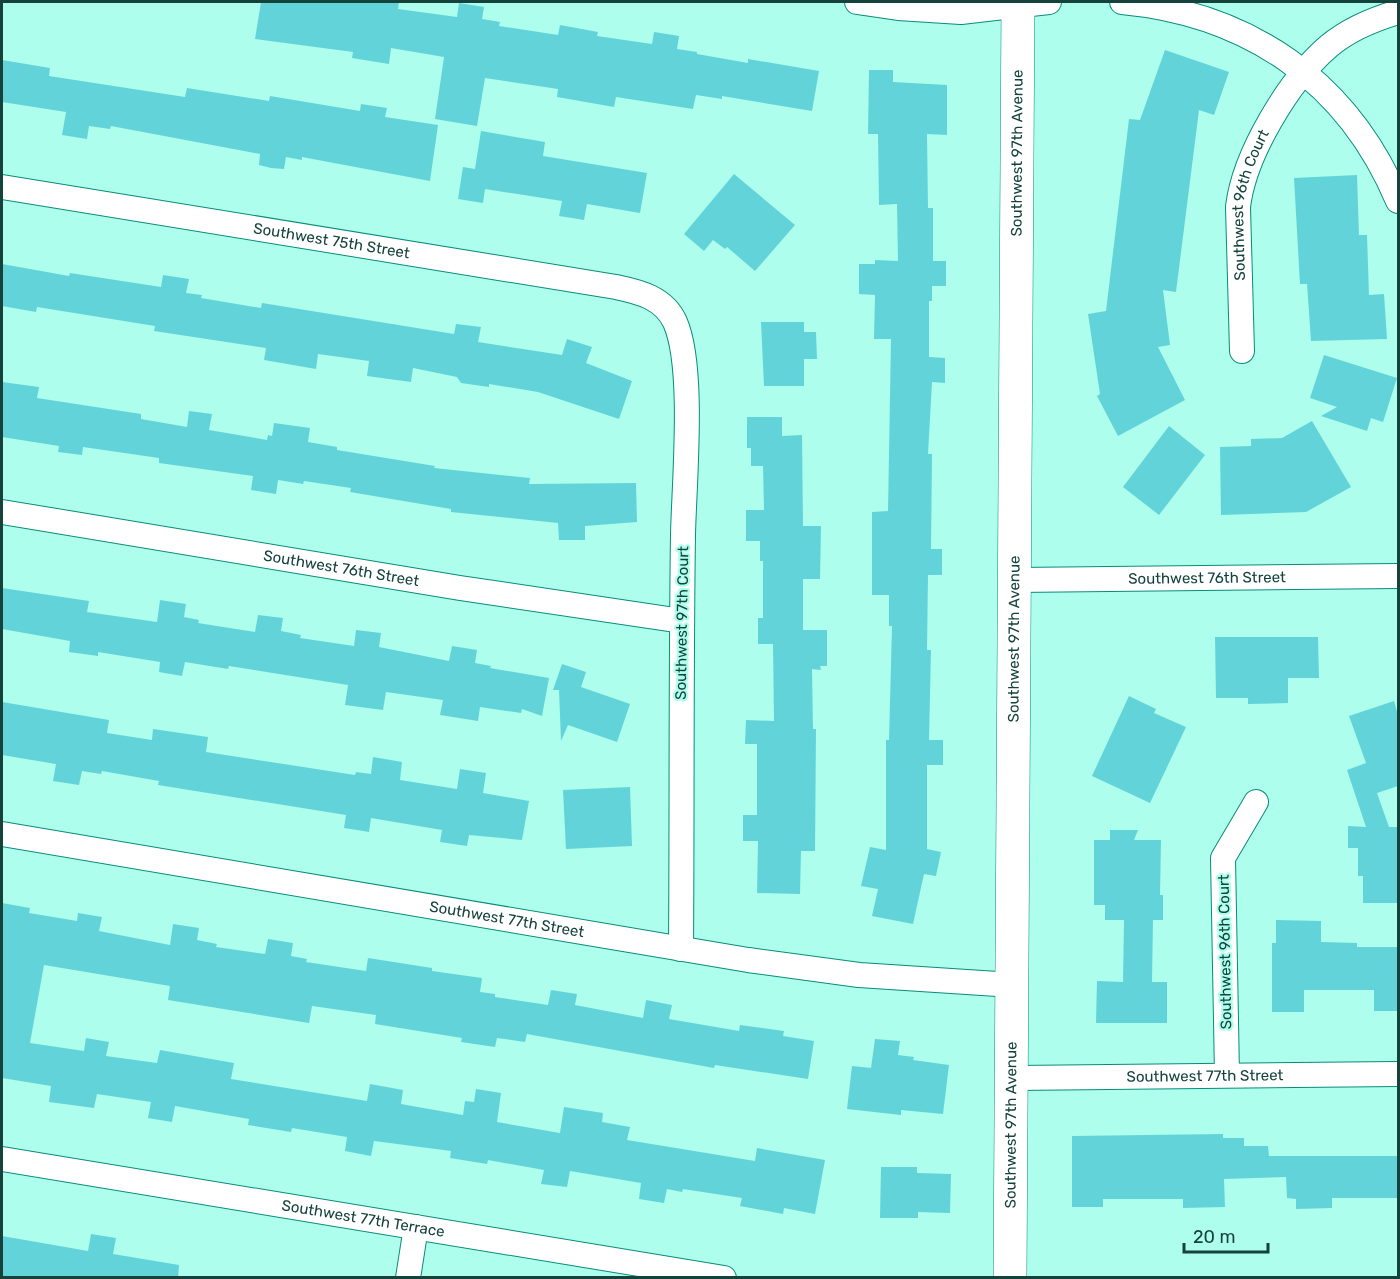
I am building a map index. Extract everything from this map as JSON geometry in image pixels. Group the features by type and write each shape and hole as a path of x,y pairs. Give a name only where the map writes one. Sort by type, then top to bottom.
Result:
{"street":[{"path":"857,2 898,8 960,12 1028,3"},
{"path":"1122,2 1165,8 1230,28 1255,39 1304,70 1359,129 1374,150 1398,201"},
{"name":"Southwest 97th Avenue","path":"1010,1278 1015,580 1028,3"},
{"name":"Southwest 96th Court","path":"1242,351 1242,282 1237,219 1239,196 1261,140 1304,70 1329,46 1347,33 1398,12"},
{"name":"Southwest 75th Street","path":"2,187 616,287 649,296 661,303"},
{"name":"Southwest 97th Court","path":"661,303 669,312 678,331 685,380 681,949"},
{"name":"Southwest 76th Street","path":"2,512 460,588 682,621"},
{"name":"Southwest 76th Street","path":"1015,580 1398,576"},
{"name":"Southwest 96th Court","path":"1227,1075 1223,858 1256,802"},
{"name":"Southwest 77th Street","path":"2,834 681,949 859,975 1013,985"},
{"name":"Southwest 77th Street","path":"1013,1078 1398,1074"},
{"name":"Southwest 77th Terrace","path":"2,1159 724,1278"},
{"path":"408,1278 416,1227"}],"building":[{"path":"261,2 399,2 398,9 457,17 459,3 484,7 482,19 500,22 499,26 558,35 560,25 598,32 597,36 652,44 654,32 679,36 677,49 697,52 697,54 748,63 748,59 819,71 812,111 722,96 722,99 696,95 693,109 616,97 614,107 557,97 558,89 485,78 477,126 435,119 444,57 391,48 389,64 352,58 353,52 255,39"},
{"path":"1165,50 1229,72 1214,115 1199,110 1176,292 1163,290 1170,345 1158,347 1185,400 1118,436 1097,396 1100,394 1088,314 1106,311 1129,119 1140,120"},
{"path":"2,60 50,68 49,76 185,97 187,88 269,101 270,96 360,111 361,104 387,108 385,117 438,125 430,181 302,157 302,160 286,157 284,169 271,168 259,165 260,154 111,126 110,129 89,126 87,139 62,135 66,112 2,102"},
{"path":"869,70 893,70 893,82 947,85 947,135 927,134 928,208 933,208 933,261 946,261 946,286 932,286 932,301 929,301 929,357 945,358 945,383 932,382 928,454 932,454 931,549 942,549 942,575 928,575 927,650 931,650 929,740 943,740 943,765 927,765 927,849 941,852 936,876 924,874 913,924 872,916 878,889 861,886 870,847 886,850 886,740 889,740 892,626 889,626 889,595 872,595 872,512 888,511 891,339 874,339 875,295 859,294 859,264 875,264 875,260 898,261 897,204 879,205 878,134 868,134"},
{"path":"481,131 545,142 543,156 647,173 640,213 587,204 584,220 559,216 562,201 485,189 483,203 458,199 463,167 475,169"},
{"path":"734,174 795,225 755,271 727,247 725,249 713,240 704,251 684,234"},
{"path":"1357,175 1359,235 1367,235 1369,295 1384,294 1387,339 1311,341 1307,284 1300,284 1294,178"},
{"path":"2,264 69,276 70,273 161,287 163,275 189,279 186,293 202,295 201,298 261,308 262,303 454,334 456,324 481,327 478,342 562,355 567,339 592,347 586,363 632,381 619,419 538,392 489,384 489,387 461,383 457,377 413,368 411,382 367,376 369,361 318,354 316,369 264,360 266,348 154,331 155,326 37,307 36,312 2,306"},
{"path":"761,322 804,322 804,332 816,332 817,359 804,359 804,386 764,386"},
{"path":"1324,355 1397,378 1383,422 1371,418 1367,431 1321,416 1337,407 1310,398"},
{"path":"2,382 39,387 37,398 141,414 141,419 187,427 189,411 212,414 209,430 267,440 268,435 272,436 274,423 310,428 308,442 337,447 337,450 435,466 434,468 530,478 529,484 636,483 637,522 585,526 585,540 559,540 558,523 451,512 451,509 350,492 351,488 304,481 303,484 278,480 276,494 251,490 253,476 159,463 159,458 83,447 82,455 58,452 59,446 2,437"},
{"path":"747,417 782,417 782,436 802,435 803,526 821,526 820,579 803,579 803,630 827,630 827,666 820,666 821,670 812,669 813,729 816,729 815,851 801,851 800,894 757,893 758,841 743,841 743,815 757,815 757,744 745,744 746,720 774,721 773,644 758,644 758,618 763,618 763,561 760,561 760,541 746,541 746,510 764,510 763,466 751,466 751,448 747,448"},
{"path":"1312,421 1351,487 1306,512 1221,515 1220,447 1251,446 1251,439 1282,438"},
{"path":"1169,426 1205,455 1159,515 1123,487"},
{"path":"2,588 89,601 87,612 157,622 160,600 186,604 184,617 199,620 198,623 255,632 258,615 283,618 281,631 301,635 300,638 354,646 356,630 381,633 379,647 449,661 452,646 477,650 475,663 491,666 490,668 549,678 542,716 522,709 521,713 480,707 478,721 440,715 443,700 386,692 383,710 345,705 348,685 229,666 228,669 185,662 182,676 159,672 160,662 98,652 98,656 69,652 70,641 2,629"},
{"path":"1215,637 1318,637 1319,678 1288,678 1288,703 1248,704 1248,698 1216,698"},
{"path":"562,664 586,672 581,687 630,704 617,742 568,725 561,741 559,690 553,690"},
{"path":"1129,696 1156,709 1154,713 1186,727 1150,803 1092,776"},
{"path":"1394,701 1398,715 1398,786 1377,793 1389,827 1398,827 1398,903 1363,903 1363,876 1358,876 1358,848 1348,848 1348,826 1366,827 1347,770 1366,763 1349,716"},
{"path":"2,702 109,720 107,733 152,740 153,729 208,737 206,752 355,775 356,772 371,774 373,757 402,762 400,780 457,789 460,769 486,773 483,793 529,801 522,840 469,835 467,846 440,842 442,830 371,818 369,832 344,828 346,815 158,785 159,781 102,771 101,774 82,771 79,785 53,781 56,764 2,755"},
{"path":"630,787 632,846 566,849 563,790"},
{"path":"1110,830 1138,830 1134,840 1161,840 1160,895 1163,895 1163,920 1153,920 1152,982 1167,982 1167,1023 1096,1023 1097,981 1123,982 1124,920 1105,920 1105,905 1094,905 1094,840 1110,840"},
{"path":"2,903 30,908 29,913 77,921 78,913 102,917 99,931 170,945 173,924 199,928 197,940 217,944 216,947 265,954 268,939 293,943 291,956 307,959 306,962 366,971 368,958 432,968 432,971 482,978 480,992 495,994 495,997 548,1005 551,990 577,994 575,1005 643,1018 646,1000 672,1005 669,1019 739,1031 740,1025 784,1031 783,1036 814,1041 808,1079 715,1065 714,1068 527,1034 525,1042 497,1038 495,1047 461,1042 462,1038 375,1024 376,1015 312,1006 309,1023 168,1000 170,986 44,965 30,1043 84,1051 86,1038 109,1042 106,1056 157,1063 160,1050 234,1063 231,1079 367,1101 370,1084 403,1090 401,1104 463,1115 465,1101 474,1102 476,1089 501,1093 497,1122 560,1133 564,1107 603,1113 602,1122 630,1127 627,1140 755,1161 757,1148 825,1160 815,1214 784,1208 783,1214 740,1206 742,1198 683,1189 682,1192 667,1189 664,1203 639,1199 641,1183 570,1171 567,1187 541,1184 544,1170 488,1160 487,1164 450,1158 451,1151 374,1141 371,1156 345,1151 347,1137 292,1128 291,1132 248,1125 249,1119 175,1106 172,1122 148,1118 151,1102 97,1094 94,1108 49,1102 51,1086 2,1078"},
{"path":"1276,920 1321,921 1321,942 1357,943 1357,947 1398,947 1398,1011 1374,1011 1374,990 1304,990 1304,1012 1272,1012 1272,943 1276,943"},
{"path":"875,1039 900,1041 898,1055 914,1057 913,1060 949,1065 943,1114 901,1110 901,1115 847,1109 852,1066 871,1068"},
{"path":"1223,1134 1223,1138 1244,1138 1244,1146 1268,1146 1269,1156 1398,1156 1398,1198 1332,1198 1332,1208 1296,1209 1296,1199 1287,1198 1286,1177 1224,1179 1225,1207 1183,1208 1183,1199 1103,1199 1103,1207 1072,1207 1072,1136"},
{"path":"881,1167 917,1167 917,1173 951,1174 950,1213 918,1212 918,1218 880,1218"},
{"path":"91,1234 116,1238 113,1254 179,1265 178,1278 2,1278 2,1236 88,1251"}]}
